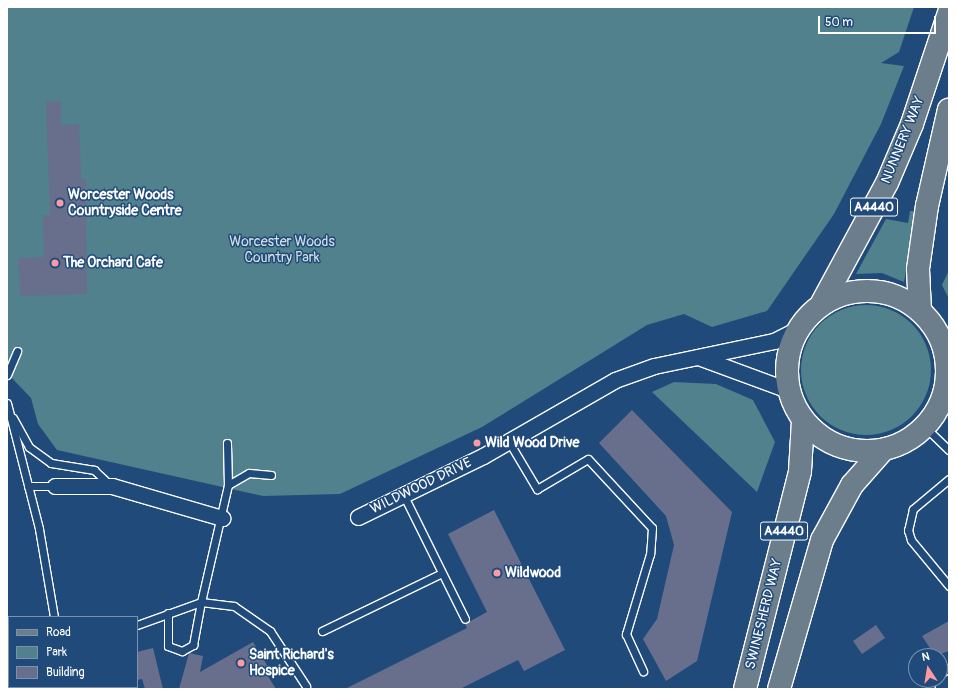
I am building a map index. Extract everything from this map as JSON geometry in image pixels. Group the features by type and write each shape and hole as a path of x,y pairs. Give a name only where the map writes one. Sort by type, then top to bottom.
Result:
{"main road":[{"name":"NUNNERY WAY","path":"822,303 887,182 912,124 949,13"},
{"path":"920,310 918,269 927,206 949,109"},
{"path":"883,291 903,298 920,310 944,336 947,358 945,399 925,427 897,445 883,450 841,448 822,439 803,421 788,390 786,361 796,330 822,303 841,294 883,291"},
{"name":"SWINESHERD WAY","path":"745,689 800,471 803,421"},
{"name":"A4440","path":"779,689 815,560 852,485 883,450"},
{"path":"785,689 815,560"}],"street":[{"name":"WILDWOOD DRIVE","path":"358,517 404,496 509,442 615,380 654,366 701,358 774,341 796,330"},
{"name":"WILDWOOD DRIVE","path":"701,358 788,390"},
{"path":"55,486 112,486 222,518"}],"lane":[{"path":"7,375 17,351"},
{"path":"7,405 39,529 54,616"},
{"path":"7,405 28,447 51,463 94,470 112,486"},
{"path":"925,427 949,450"},
{"path":"509,442 536,488 588,460 652,528 650,554 626,634 643,671"},
{"path":"168,613 168,646 182,650 193,645 201,602 222,518 228,485 227,443"},
{"path":"228,485 248,473 271,475"},
{"path":"949,479 913,509 908,530 911,540 949,586"},
{"path":"28,486 55,486"},
{"path":"404,496 465,619"},
{"path":"322,631 442,573"},
{"path":"138,624 201,602 234,606 270,631 306,686"}],"green space":[{"name":"Worcester Woods Country Park","path":"7,7 914,7 899,52 881,63 904,66 881,124 834,214 767,311 712,327 684,314 647,325 482,427 340,494 263,496 57,450 38,424 31,398 7,373"},
{"path":"910,211 917,211 904,282 882,273 856,274 886,219 908,223"},
{"path":"949,270 949,299 942,285"},
{"path":"872,305 891,310 912,324 926,345 930,357 930,383 926,395 912,416 891,430 879,434 860,435 841,430 820,416 806,395 802,383 801,364 806,345 820,324 841,310 853,306"},
{"path":"674,382 716,384 753,400 775,442 757,492 652,392"}],"building":[{"name":"Worcester Woods Countryside Centre","path":"61,101 61,125 79,124 81,179 86,179 87,294 20,296 18,258 44,257 43,215 50,215 46,102"},
{"path":"632,410 732,512 697,661 666,681 643,639 657,619 674,545 666,516 599,443"},
{"name":"Wildwood","path":"494,510 565,650 524,671 518,660 460,689 345,689 467,628 465,624 487,612 448,534"},
{"path":"949,621 949,651 948,648 930,648 922,636"},
{"path":"876,625 885,638 862,654 853,641"},
{"name":"Saint Richard's Hospice","path":"253,642 270,670 266,673 276,689 179,689 189,653 203,656 200,672"},
{"path":"153,648 163,689 145,689 142,679 138,680 138,652"}],"place":[{"name":"Worcester Woods Countryside Centre","path":"60,203"},
{"name":"The Orchard Cafe","path":"55,263"},
{"name":"Wild Wood Drive","path":"477,443"},
{"name":"Wildwood","path":"497,573"},
{"name":"Saint Richard's Hospice","path":"241,663"}]}
